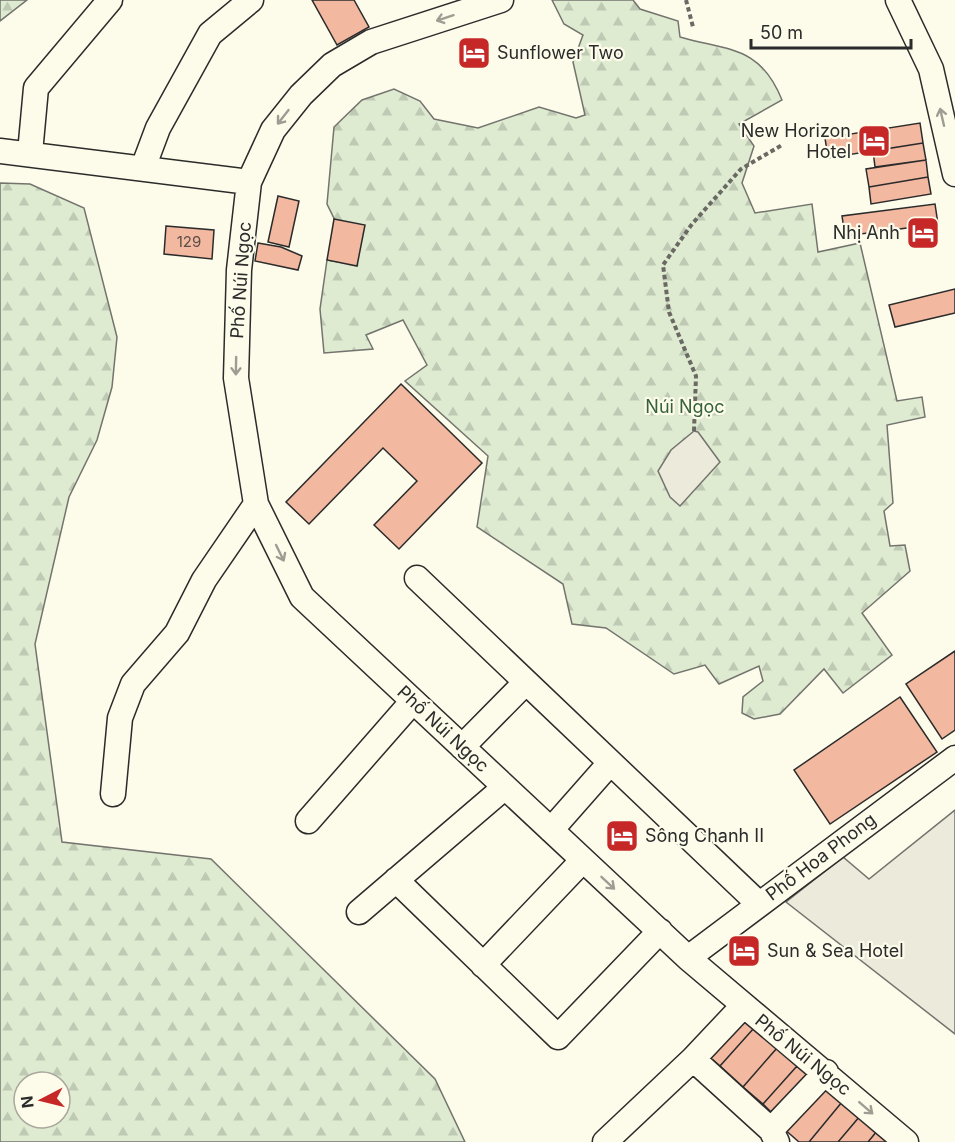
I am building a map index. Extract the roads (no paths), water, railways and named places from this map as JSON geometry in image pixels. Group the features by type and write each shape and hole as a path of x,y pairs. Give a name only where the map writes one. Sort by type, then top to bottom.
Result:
{"street":[{"path":"30,153 36,88 110,0"},
{"path":"143,168 158,128 210,34 251,0"},
{"name":"Phố Núi Ngọc","path":"501,0 371,42 332,65 301,95 273,130 249,182 239,270 236,378 256,504 302,597 688,958 742,1006 826,1072 906,1142"},
{"path":"898,0 931,69 955,174"},
{"path":"0,151 249,182"},
{"path":"113,794 120,718 133,684 177,633 204,580 256,504"},
{"path":"417,578 759,904"},
{"path":"462,747 526,682"},
{"path":"308,821 413,700"},
{"name":"Phố Hoa Phong","path":"688,958 955,758"},
{"path":"551,830 610,762"},
{"path":"359,912 505,787"},
{"path":"483,965 583,860"},
{"path":"396,880 558,1037 660,931"},
{"path":"605,1142 693,1059 742,1006"},
{"path":"693,1059 774,1136 826,1072"}],"place":[{"name":"Sunflower Two","path":"474,53"},
{"name":"New Horizon Hotel","path":"874,141"},
{"name":"Nhị Anh","path":"923,233"},
{"name":"Sông Chanh II","path":"622,836"},
{"name":"Sun & Sea Hotel","path":"744,951"}],"park label":[{"name":"Núi Ngọc","path":"685,407"}]}
